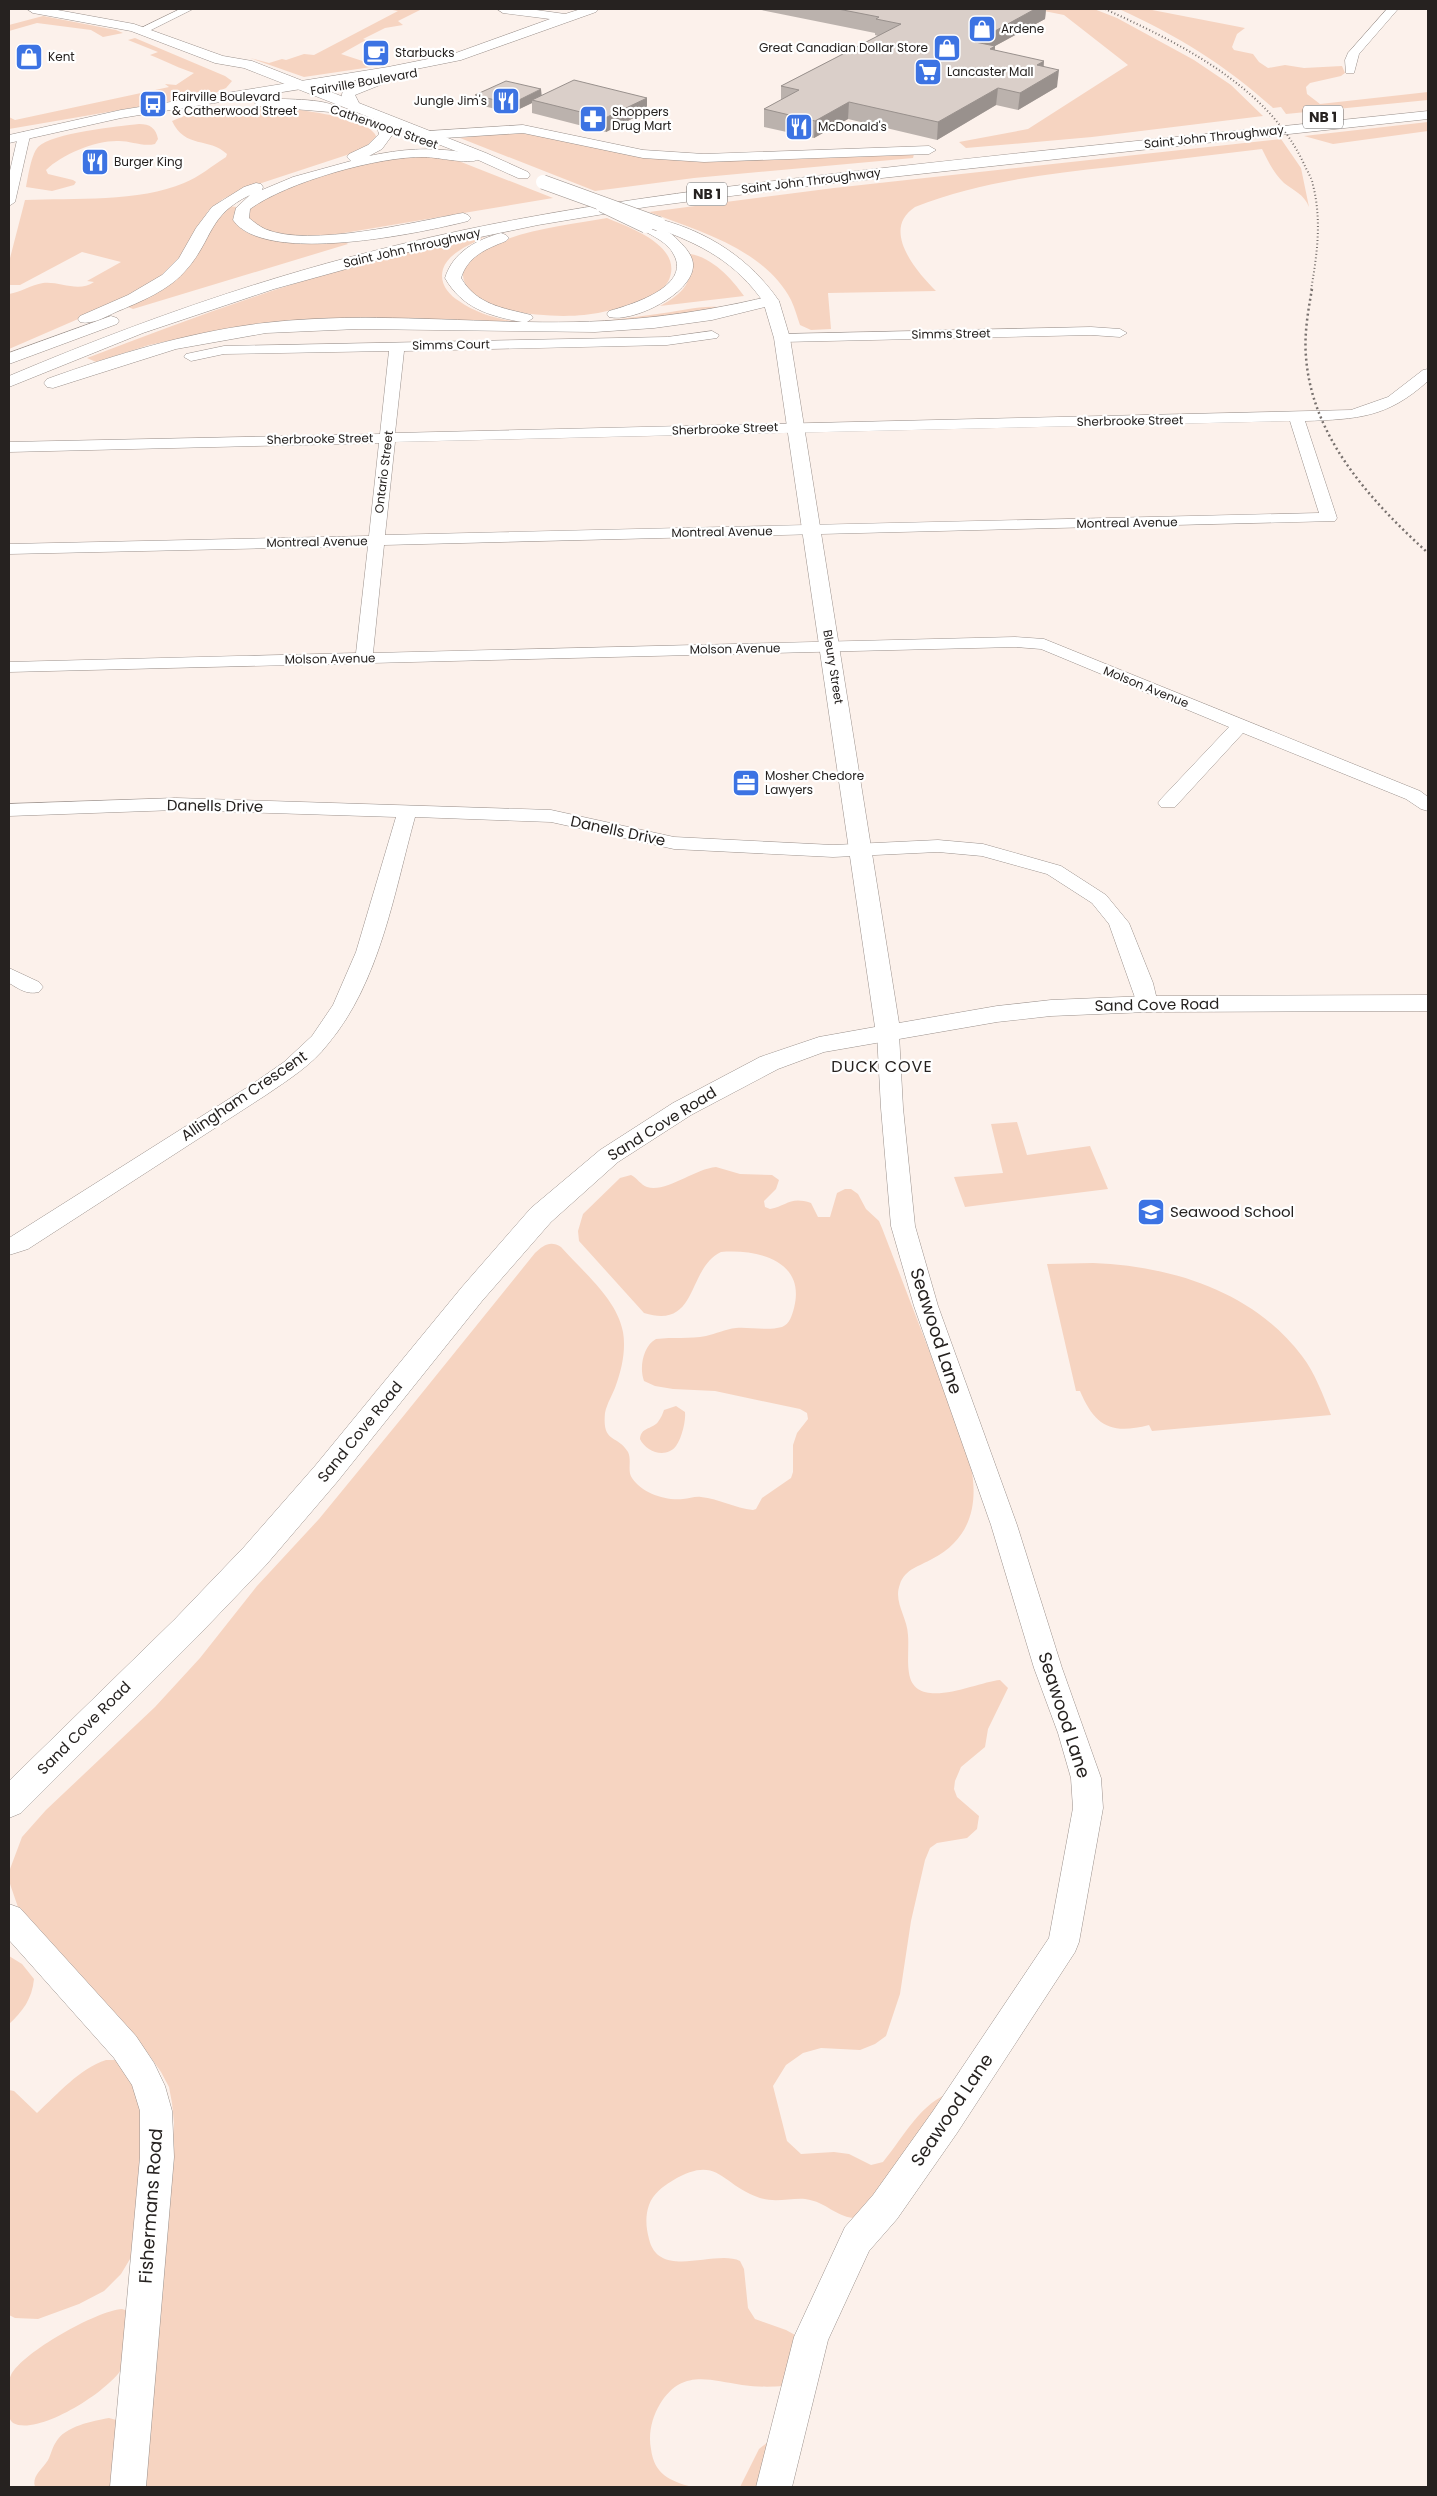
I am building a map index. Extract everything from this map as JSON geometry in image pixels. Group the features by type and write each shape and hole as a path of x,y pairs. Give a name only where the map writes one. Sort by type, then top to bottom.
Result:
{"main road":[{"name":"Catherwood Street","path":"33,9 141,30 220,60 247,64 298,89 330,108 384,127 431,139"},
{"path":"503,9 570,18"},
{"path":"503,9 523,18 526,22 526,32"},
{"name":"Fairville Boulevard","path":"9,139 298,89 456,57 478,51 592,9"},
{"name":"Fairville Boulevard","path":"298,89 317,90 382,80 450,66 508,50 544,36 570,18"},
{"name":"Catherwood Street","path":"220,60 227,67 278,88 298,89"},
{"path":"218,102 238,87 243,74"},
{"path":"353,105 348,99 348,93 362,86 382,80"},
{"name":"Fairville Boulevard","path":"218,102 278,88"},
{"name":"Catherwood Street","path":"317,90 431,139 653,225"},
{"path":"218,102 287,103 330,108"},
{"name":"Saint John Throughway","path":"286,264 443,227 631,194 772,176 1428,104"},
{"name":"Saint John Throughway","path":"9,382 98,345 177,316 335,267 409,247 527,222 795,182 1428,115"},
{"path":"363,154 383,141 386,134 384,127"},
{"path":"1024,143 1217,128"},
{"path":"9,351 110,309 159,283 177,270 187,259 206,223 214,213 230,200 258,187 363,154 431,139 523,129 643,154 704,158 774,157 948,149"},
{"path":"468,153 424,152 378,158 311,177 260,195 244,207 241,220 257,232 287,239 306,240 347,236 477,216"},
{"path":"505,211 631,194"},
{"path":"697,196 518,233 478,248 466,255 455,268 453,278 468,299 493,311 532,319 551,320 713,303 771,301"},
{"path":"617,314 644,307 661,299 672,290 685,273 684,255 679,247 653,225"},
{"path":"653,225 703,241 727,253 750,273 771,301"},
{"path":"36,390 107,363 155,348 245,330 300,325 356,324 553,329 605,328 712,316 739,311 771,301"},
{"name":"Bleury Street","path":"771,301 782,338 888,1034"},
{"path":"9,359 152,306"},
{"name":"Sand Cove Road","path":"9,1803 186,1628 255,1556 308,1495 485,1279 541,1215 580,1179 636,1136 727,1084 844,1052 888,1034 1016,1012 1147,1004 1428,1003"}],"street":[{"path":"141,30 188,9"},
{"path":"1350,71 1350,60 1354,53 1393,9"},
{"path":"9,202 24,136"},
{"name":"Simms Street","path":"782,338 1105,331 1120,333"},
{"name":"Simms Court","path":"191,357 224,350 667,341 712,335"},
{"name":"Ontario Street","path":"364,658 389,438 397,346"},
{"name":"Sherbrooke Street","path":"9,446 1351,415 1377,410 1398,397 1428,373"},
{"name":"Montreal Avenue","path":"9,549 1329,518 1296,417"},
{"name":"Molson Avenue","path":"9,667 830,646 1015,642 1044,644 1240,726 1404,791 1428,805"},
{"path":"1168,802 1240,726"},
{"name":"Danells Drive","path":"9,810 176,804 551,816 674,843 833,851 861,848 938,846 982,850 1014,857 1054,870 1099,899 1119,923 1142,983 1147,1004"},
{"name":"Allingham Crescent","path":"9,1247 20,1243 246,1097 310,1051 330,1029 354,979 374,928 407,811"},
{"path":"9,974 32,987"},
{"name":"Seawood Lane","path":"774,2487 811,2337 857,2239 886,2207 940,2130 1064,1942 1088,1808 1086,1778 1072,1732 1048,1668 1004,1526 926,1306 903,1226 888,1034"},
{"name":"Fishermans Road","path":"9,1918 125,2047 141,2068 154,2097 158,2133 157,2156 128,2487"}],"shaded area":[{"path":"387,9 420,10 398,21 403,25 385,28 363,39 366,40 341,54 378,66 304,77 250,58 269,63 304,54 314,55 398,11"},
{"path":"1034,9 1094,9 1117,18 1194,60 1231,85 1263,116 1092,137 966,148 959,142 1028,129 1128,65 1064,15"},
{"path":"1119,9 1147,9 1245,28 1237,34 1232,47 1234,50 1253,54 1259,62 1268,68 1285,65 1304,68 1342,66 1345,73 1341,76 1310,83 1306,87 1307,94 1320,104 1428,92 1428,100 1286,114 1281,107 1273,108 1237,78 1200,52 1160,29"},
{"path":"43,16 123,33 103,37 91,30 37,23 9,31 9,25"},
{"path":"135,38 225,76 232,81 226,88 213,94 9,129 9,117 15,120 169,87 165,84 176,85 194,73 150,55 158,52 128,40"},
{"path":"263,106 307,111 344,118 371,130 377,138 362,150 246,188 223,199 208,211 184,253 165,275 122,300 9,349 9,294 43,283 82,287 94,282 87,281 121,262 82,252 20,285 9,285 9,262 25,200 127,196 167,189 184,183 195,178 226,157 227,154 213,146 184,136 177,130 172,121 184,116"},
{"path":"1428,122 1428,131 1333,144 1304,136"},
{"path":"139,124 154,129 158,139 155,144 146,145 124,141 110,141 80,149 46,170 48,174 73,180 76,182 74,185 52,191 26,187 33,155 38,147 46,142 86,131"},
{"path":"498,133 521,133 696,161 914,154 913,158 694,178 595,191 460,138"},
{"path":"1281,139 1301,168 1309,207 1302,196 1277,176 1262,149 1012,180 963,191 915,207 905,216 901,227 901,239 912,262 936,291 828,293 831,329 811,330 800,325 791,300 779,282 764,267 747,255 709,235 649,212 834,188"},
{"path":"416,155 451,158 553,198 326,236 294,237 259,229 247,218 251,206 310,180 373,162"},
{"path":"228,206 237,207 233,217 240,227 251,235 282,241 342,240 348,244 133,309 126,306 192,262 213,223"},
{"path":"607,218 638,231 666,253 671,262 671,273 667,284 659,292 632,304 605,312 555,316 537,315 501,308 473,294 465,283 463,276 464,268 473,257 487,248 537,230"},
{"path":"485,237 455,254 446,263 442,274 445,288 459,301 480,312 505,320 530,323 363,321 206,333 149,345 96,362 87,358 283,287 384,258"},
{"path":"690,254 706,259 714,264 734,283 744,296 660,306 686,286 691,264"},
{"path":"702,307 724,308 609,324 566,323 614,320"},
{"path":"530,323 566,323 558,324"},
{"path":"1017,1122 1027,1155 1090,1146 1108,1189 965,1207 954,1177 1003,1173 991,1124"},
{"path":"716,1167 740,1174 772,1175 779,1180 776,1189 764,1201 765,1207 770,1209 793,1201 804,1201 811,1203 818,1217 830,1217 837,1193 845,1189 851,1189 858,1194 866,1209 879,1221 970,1461 974,1494 967,1524 948,1549 905,1575 900,1584 898,1597 907,1628 909,1673 914,1685 922,1691 934,1693 948,1692 1000,1680 1008,1688 988,1729 985,1747 961,1767 955,1781 954,1789 957,1797 979,1816 977,1829 967,1838 937,1843 930,1848 925,1860 911,1921 900,1994 886,2036 875,2044 860,2050 821,2048 803,2053 786,2065 773,2086 787,2141 801,2154 834,2152 849,2154 871,2165 883,2162 914,2121 931,2103 953,2092 862,2218 853,2218 839,2214 805,2199 771,2200 760,2198 736,2186 719,2174 710,2171 700,2170 688,2173 672,2181 653,2197 649,2205 646,2222 649,2239 655,2252 664,2258 676,2261 729,2258 740,2261 744,2269 748,2308 755,2319 786,2330 806,2341 784,2386 752,2386 696,2380 687,2381 668,2393 657,2409 651,2426 650,2443 653,2458 664,2475 692,2487 145,2487 172,2169 174,2123 169,2087 147,2052 19,1910 10,1884 10,1869 22,1837 46,1810 155,1707 200,1658 257,1586 319,1519 535,1253 544,1246 554,1244 561,1247 607,1297 620,1320 624,1339 623,1359 615,1388 606,1409 605,1423 608,1434 624,1446 628,1452 631,1475 636,1483 654,1495 669,1499 701,1497 753,1510 756,1509 762,1498 791,1478 793,1472 793,1445 797,1433 808,1419 807,1413 800,1409 715,1391 655,1386 644,1381 642,1370 645,1352 656,1339 700,1337 736,1328 771,1329 785,1326 789,1322 794,1308 796,1292 793,1279 786,1269 776,1261 764,1256 750,1253 721,1252 710,1260 702,1271 683,1306 674,1313 662,1316 644,1313 579,1241 578,1231 583,1214 620,1178 631,1175 645,1186 655,1188 663,1187"},
{"path":"1093,1263 1122,1265 1180,1277 1208,1286 1260,1314 1282,1333 1307,1363 1331,1415 1152,1431 1149,1425 1124,1429 1114,1428 1098,1420 1080,1391 1076,1391 1047,1264"},
{"path":"676,1406 685,1412 683,1429 678,1443 672,1450 667,1452 662,1453 651,1450 640,1439 642,1432 658,1422 664,1410"},
{"path":"9,1956 22,1964 34,1979 26,2004 9,2024"},
{"path":"106,2060 116,2060 123,2063 146,2117 133,2254 121,2274 104,2291 79,2304 38,2319 15,2318 9,2315 9,2090 14,2091 37,2113 78,2075"},
{"path":"122,2309 128,2311 127,2347 126,2360 117,2375 91,2398 56,2417 24,2426 13,2423 9,2414 9,2384 11,2375 18,2366 30,2355 61,2334 95,2317"},
{"path":"109,2418 120,2421 118,2487 35,2487 36,2477 48,2461 54,2445 60,2436 80,2425"},
{"path":"768,2442 780,2471 778,2487 740,2487 759,2449"}],"building":[{"name":"Lancaster Mall","path":"838,9 1035,9 975,42 995,46 990,49 1044,61 1037,65 1059,70 1020,93 998,88 938,122 849,102 815,121 764,109 799,90 781,86 901,24 876,19 879,17"},
{"path":"574,80 647,98 605,118 532,100"},
{"path":"506,81 541,89 511,104 475,95"}],"railway":[{"path":"1105,9 1191,52 1219,70 1245,90 1268,112 1288,136 1311,177 1316,198 1318,238 1311,290"},
{"path":"1312,289 1306,332 1306,357 1311,387 1320,414 1332,441 1348,466 1386,512 1428,553"}],"place":[{"name":"Ardene","path":"982,29"},
{"name":"Great Canadian Dollar Store","path":"947,48"},
{"name":"Starbucks","path":"376,53"},
{"name":"Kent","path":"29,57"},
{"name":"Lancaster Mall","path":"928,72"},
{"name":"Jungle Jim's","path":"506,101"},
{"name":"Fairville Boulevard & Catherwood Street","path":"153,104"},
{"name":"Shoppers Drug Mart","path":"593,119"},
{"name":"McDonald's","path":"799,127"},
{"name":"Burger King","path":"95,162"},
{"name":"Mosher Chedore Lawyers","path":"746,783"},
{"name":"Seawood School","path":"1151,1212"}],"district":[{"name":"DUCK COVE","path":"882,1066"}]}
